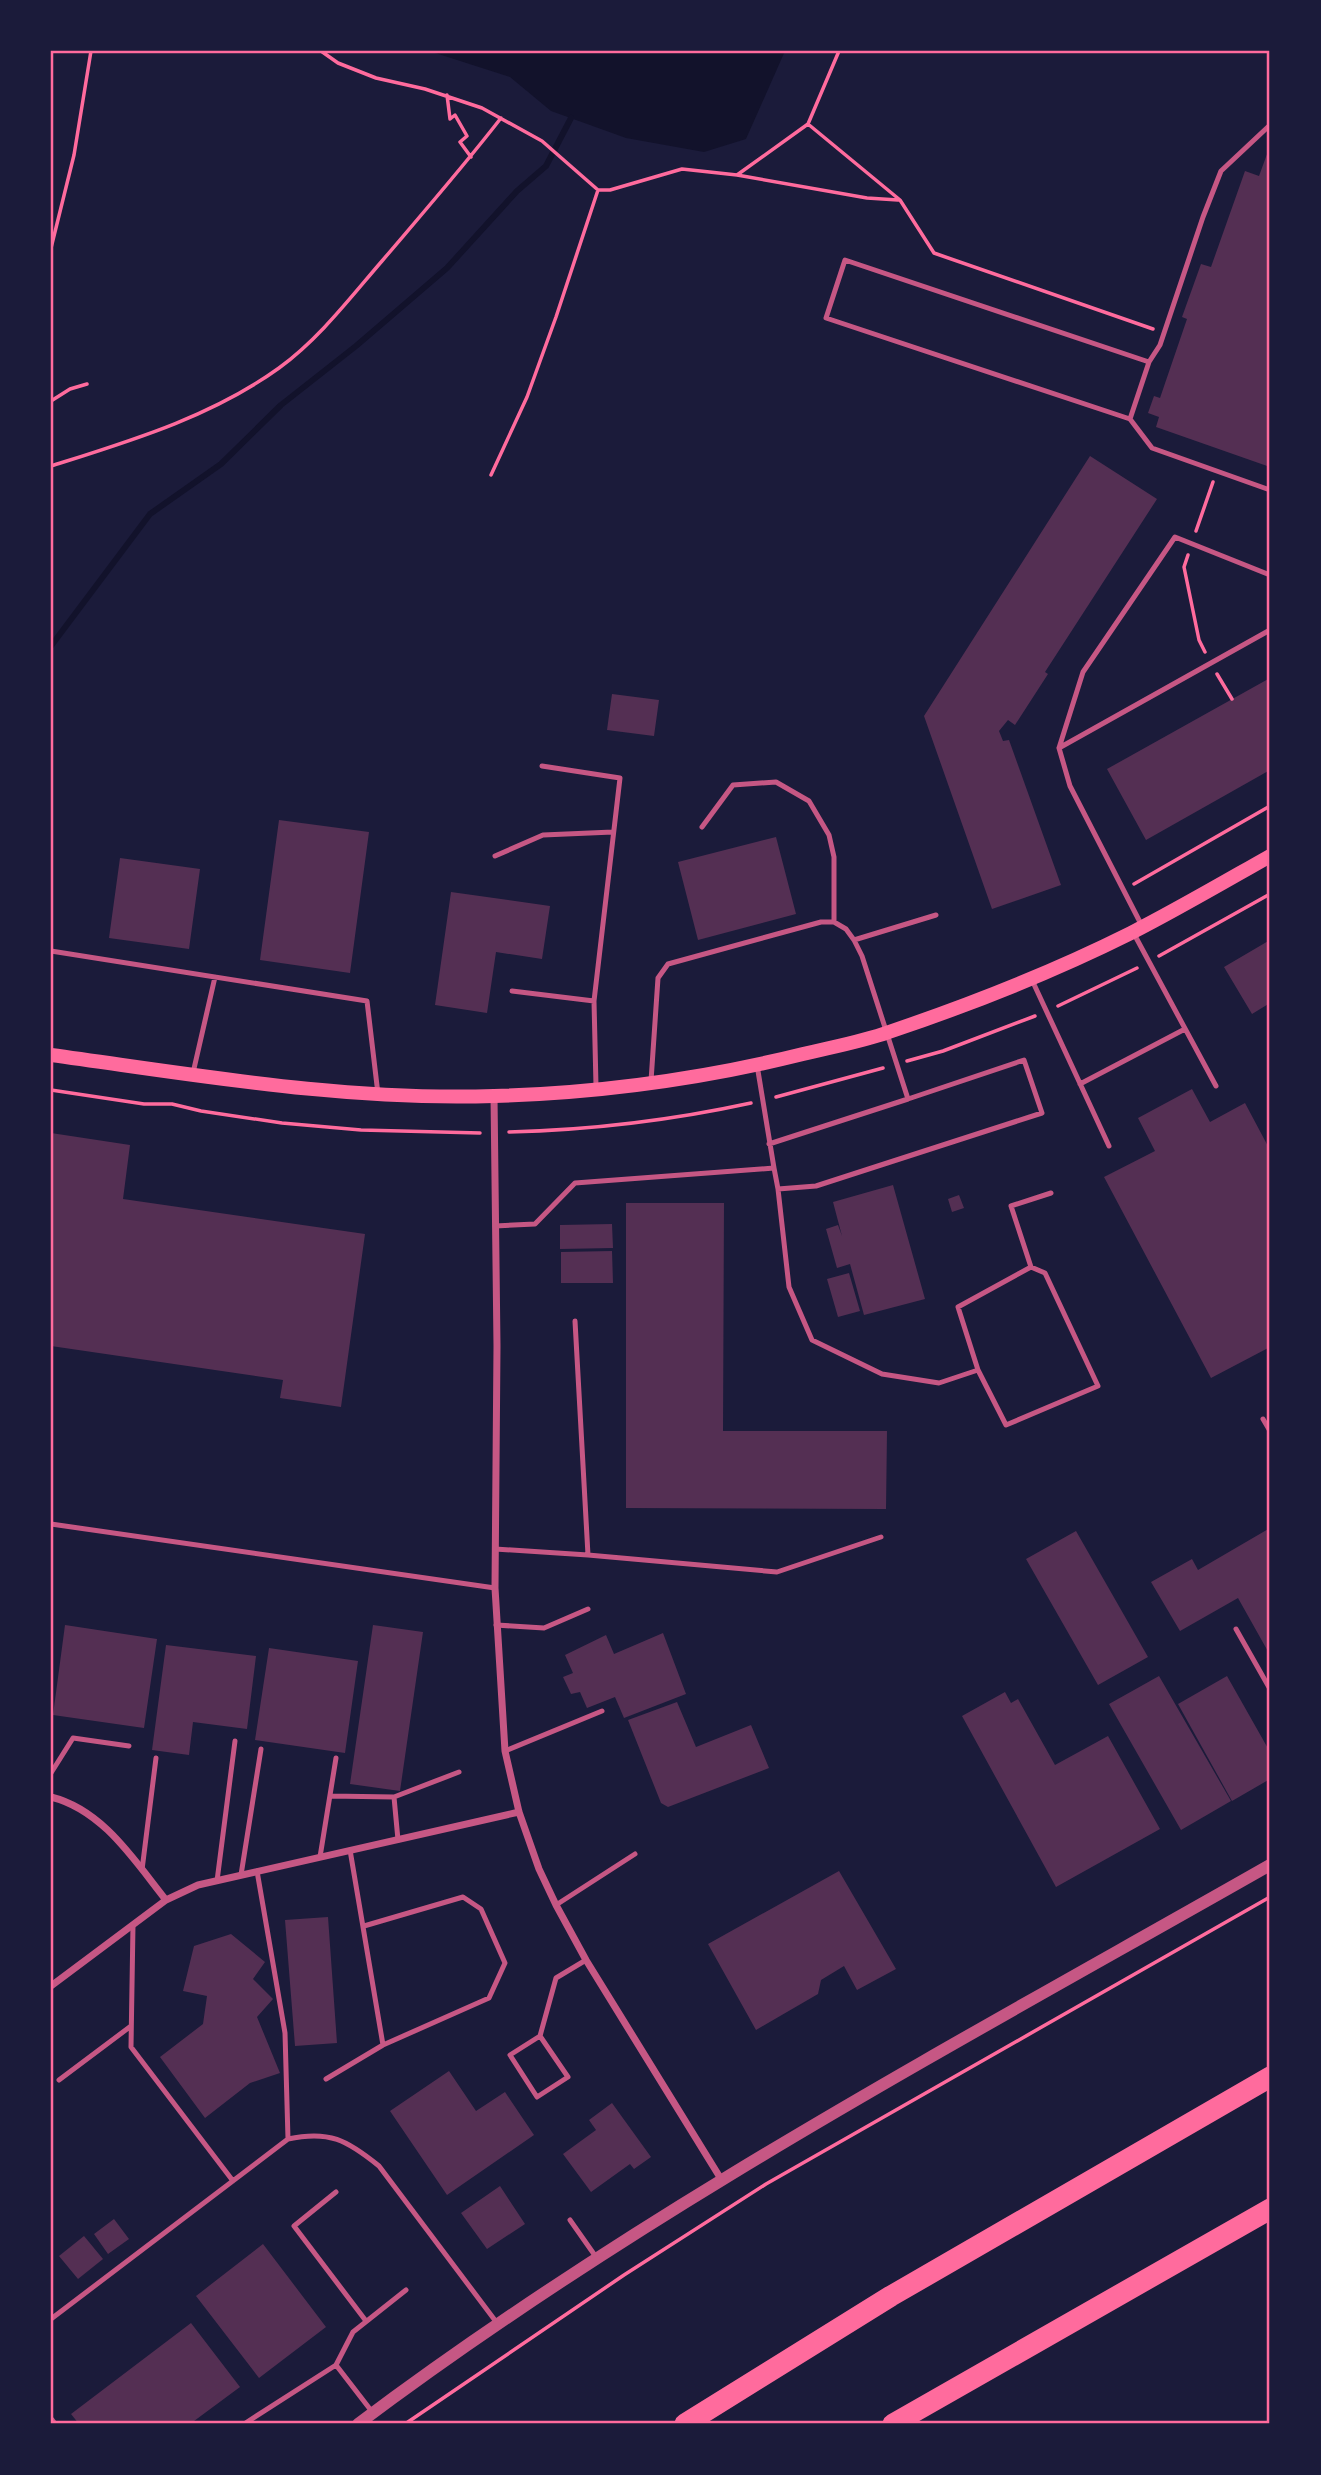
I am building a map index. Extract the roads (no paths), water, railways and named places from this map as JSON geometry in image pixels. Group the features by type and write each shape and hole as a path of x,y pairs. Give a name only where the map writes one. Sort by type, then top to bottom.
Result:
{"highway":[{"path":"685,2424 891,2296 1270,2077"},
{"path":"893,2424 1270,2209"}],"main road":[{"path":"51,1055 282,1087 378,1094 494,1096 650,1084 757,1065 887,1033 1031,978 1138,930 1270,856"}],"street":[{"path":"494,1096 495,1588 505,1751 519,1812 539,1869 556,1905 586,1960 721,2179"},
{"path":"51,1797 83,1810 101,1824 166,1900"},
{"path":"51,1986 166,1900 198,1885 519,1812"},
{"path":"358,2424 498,2325 721,2179 1270,1865"}],"lane":[{"path":"1130,419 1149,362 1160,345 1221,172 1270,125"},
{"path":"1149,362 845,260 826,318 1130,419 1152,448 1270,489"},
{"path":"1216,1086 1185,1028 1138,930 1123,890 1070,786 1059,748 1083,672 1175,537 1270,575"},
{"path":"1059,748 1270,630"},
{"path":"542,766 620,778 594,1001 596,1090"},
{"path":"702,827 733,785 776,782 809,801 829,835 834,857 834,922"},
{"path":"495,856 543,835 613,832"},
{"path":"854,940 936,915"},
{"path":"650,1084 658,978 668,964 821,922 834,922 846,929 862,956 908,1098"},
{"path":"51,951 366,1000 378,1094"},
{"path":"192,1075 215,977"},
{"path":"1031,978 1109,1146"},
{"path":"512,991 594,1001"},
{"path":"1080,1084 1185,1028"},
{"path":"769,1144 1024,1060 1042,1113 816,1186 778,1189"},
{"path":"757,1065 778,1189 789,1287 812,1340 882,1374 939,1383 978,1370"},
{"path":"495,1226 535,1224 575,1183 774,1168"},
{"path":"1031,1267 958,1307 978,1370 1006,1426 1098,1386 1045,1273 1031,1267 1011,1206 1051,1193"},
{"path":"575,1321 588,1555"},
{"path":"1263,1419 1270,1431"},
{"path":"51,1524 495,1588"},
{"path":"495,1549 777,1572 881,1537"},
{"path":"496,1625 544,1628 588,1609"},
{"path":"1236,1629 1270,1689"},
{"path":"505,1751 602,1711"},
{"path":"51,1773 73,1738 130,1746"},
{"path":"217,1881 234,1741"},
{"path":"241,1875 261,1749"},
{"path":"142,1870 156,1758"},
{"path":"320,1857 336,1758"},
{"path":"330,1796 394,1797 459,1772"},
{"path":"394,1797 398,1840"},
{"path":"350,1850 383,2045"},
{"path":"556,1905 635,1854"},
{"path":"257,1871 285,2033 288,2138"},
{"path":"326,2079 383,2045 489,1998 505,1964 481,1909 463,1897 364,1926"},
{"path":"133,1925 131,2047 233,2180"},
{"path":"540,2036 568,2077 537,2097 510,2055 540,2036 556,1978 586,1960"},
{"path":"59,2080 131,2026"},
{"path":"51,2319 288,2138 308,2134 332,2136 357,2148 379,2166 498,2325"},
{"path":"336,2192 294,2226 366,2321"},
{"path":"570,2220 597,2259"},
{"path":"244,2424 336,2365 353,2332 406,2290"},
{"path":"336,2365 373,2413"}],"waterway":[{"path":"51,646 150,514 221,464 281,405 356,346 447,268 517,191 546,166 571,118"}]}
